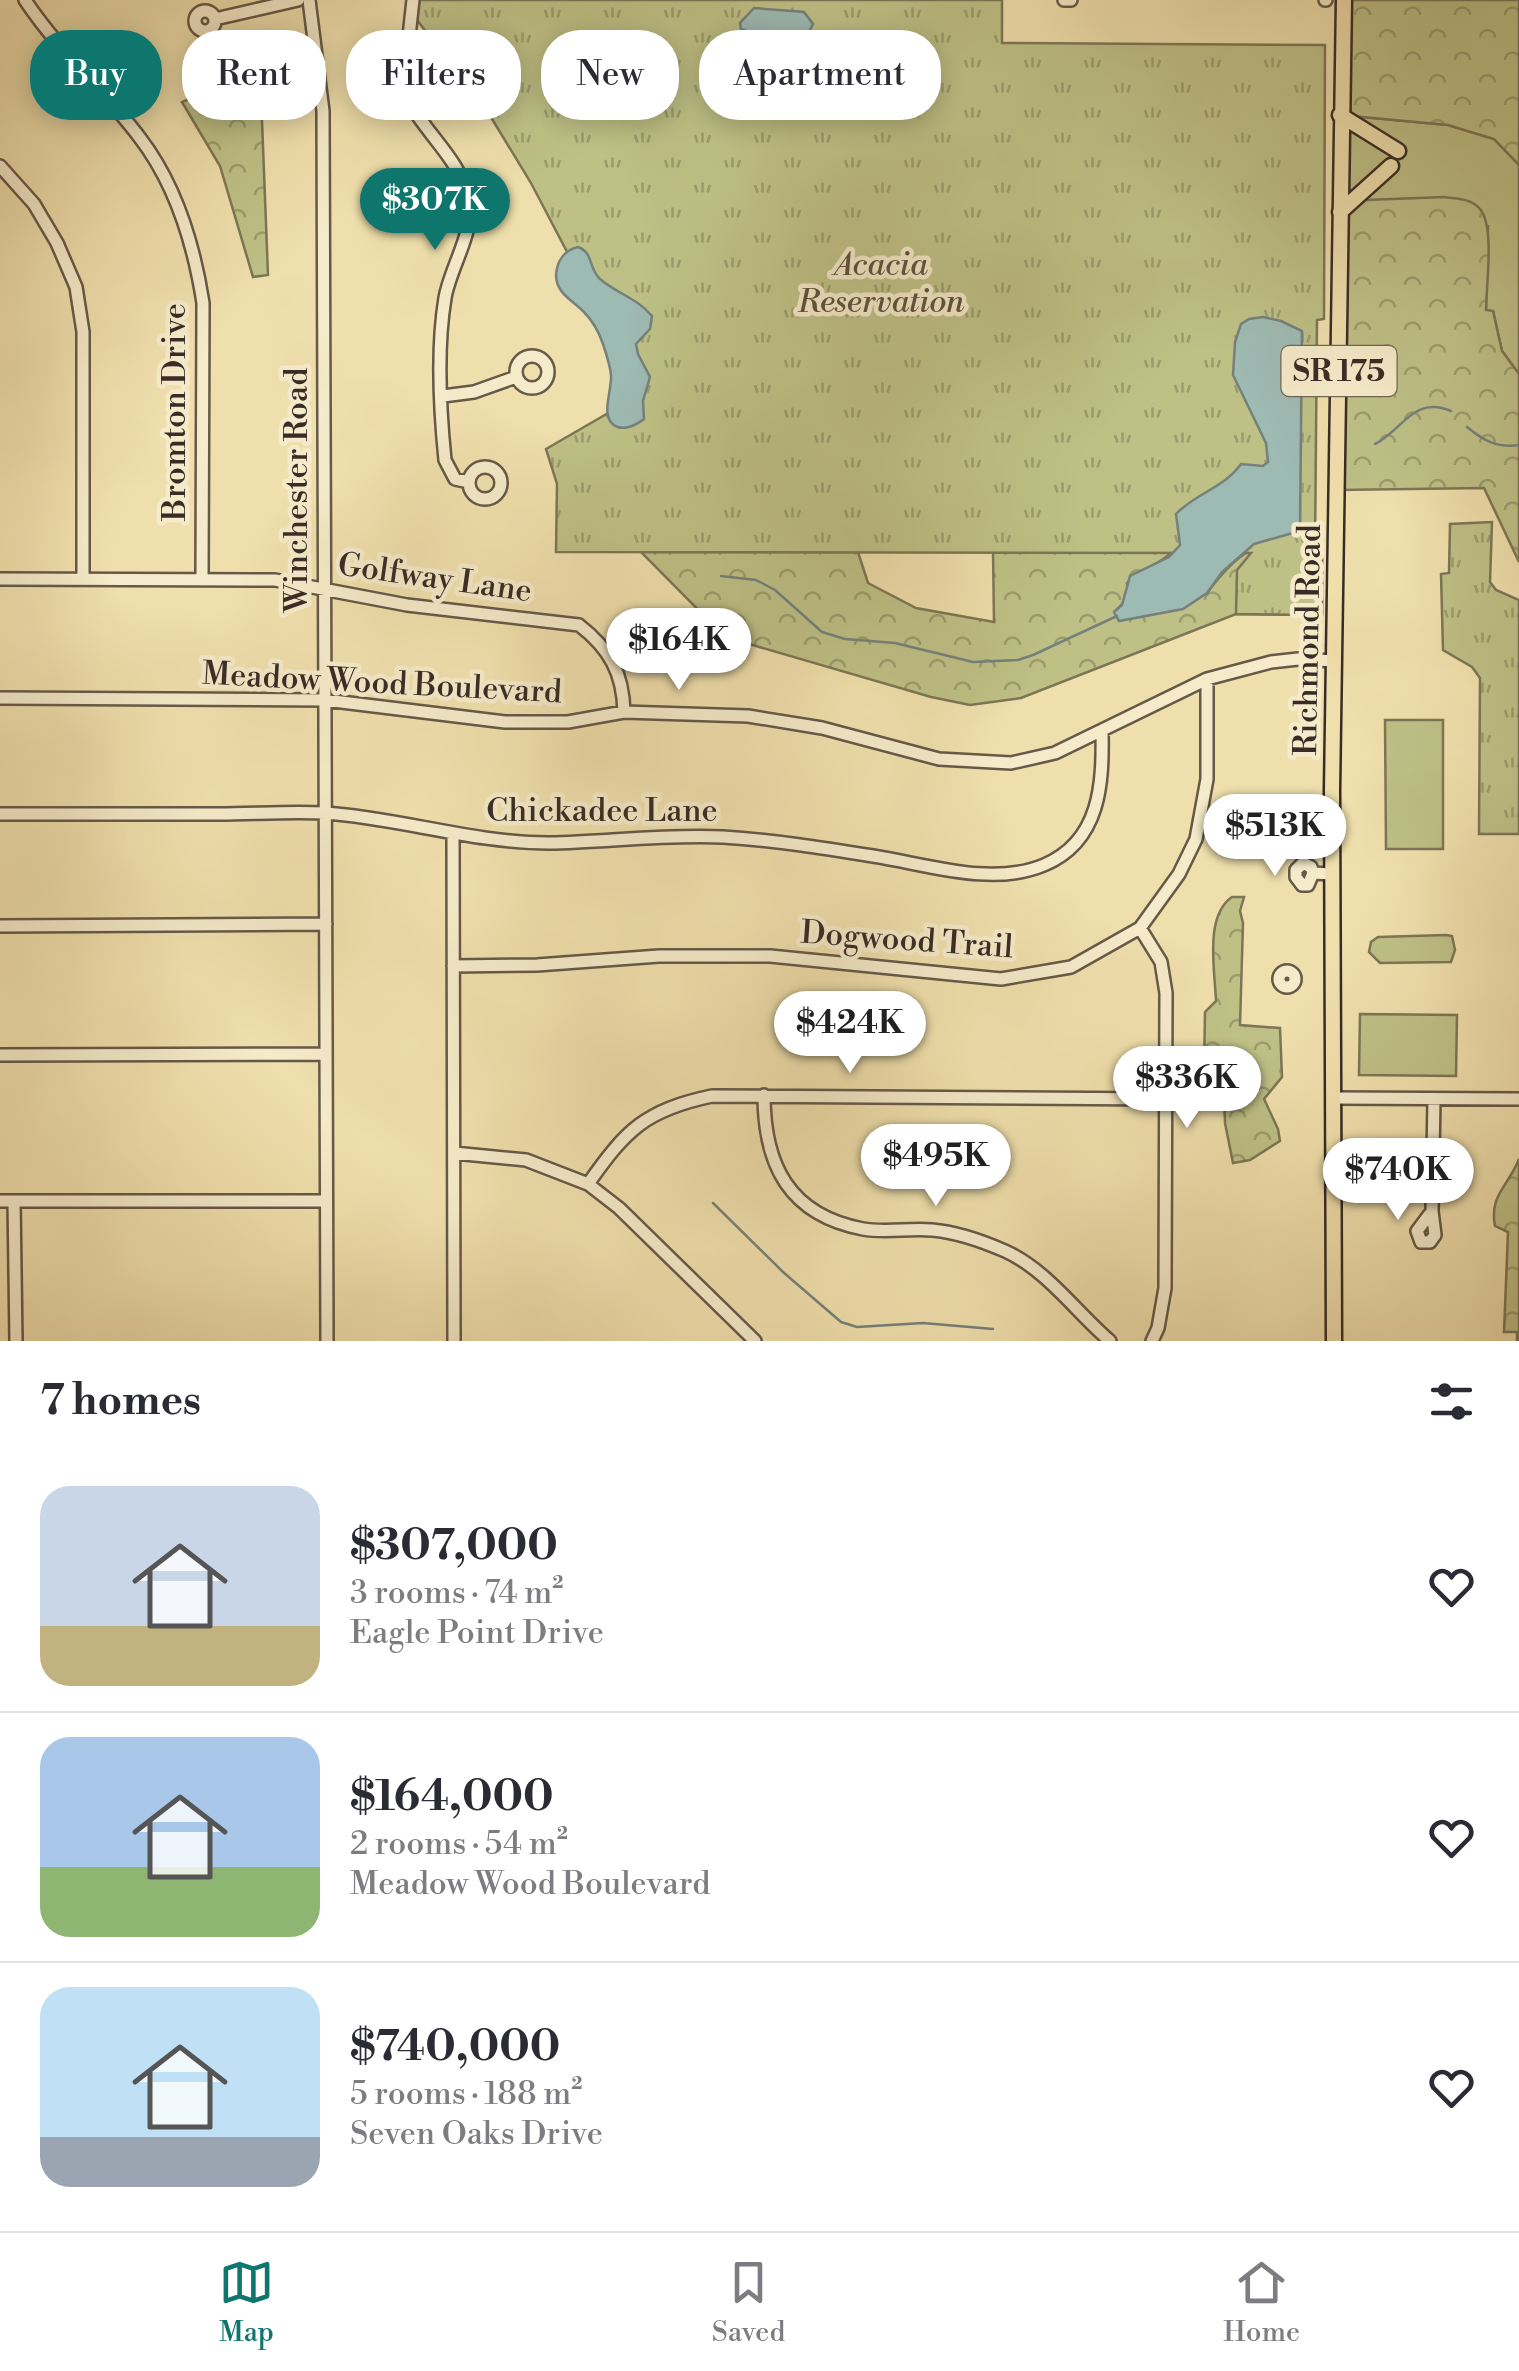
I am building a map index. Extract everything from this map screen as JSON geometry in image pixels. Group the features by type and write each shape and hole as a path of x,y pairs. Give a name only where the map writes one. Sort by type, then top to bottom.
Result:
{"main road":[{"name":"Richmond Road","path":"1334,1341 1332,874 1344,0"},
{"path":"1340,115 1395,158 1340,212"}],"street":[{"name":"Bromton Drive","path":"25,0 141,139 167,182 182,217 202,303 202,579"},
{"path":"215,20 298,0"},
{"name":"Winchester Road","path":"309,0 324,111 327,1341"},
{"path":"414,0 404,82 406,95 456,167 470,210 444,301 443,396 447,466 456,479 468,482"},
{"path":"0,166 34,204 76,287 83,332 83,579"},
{"path":"443,396 474,392 516,377"},
{"name":"Golfway Lane","path":"0,579 275,580 407,605 579,625 601,642 616,664 624,688 624,712"},
{"name":"Meadow Wood Boulevard","path":"0,698 324,700 505,722 568,722 624,712 748,716 822,728 963,763 1011,763 1055,753 1207,679 1284,660 1334,661"},
{"name":"Dogwood Trail","path":"454,966 537,965 659,956 770,956 1001,979 1071,967 1140,928 1179,874 1196,839 1208,779 1207,679"},
{"name":"Chickadee Lane","path":"0,814 325,813 454,835 549,842 722,837 804,844 987,874 1022,872 1062,856 1082,833 1097,806 1103,782 1102,730"},
{"path":"454,835 454,1341"},
{"path":"1313,873 1332,874"},
{"path":"0,926 326,924"},
{"path":"1140,928 1161,962 1166,980 1165,1288 1152,1341"},
{"path":"0,1054 326,1054"},
{"path":"588,1184 618,1142 642,1121 675,1104 712,1096 1166,1099"},
{"path":"764,1096 767,1147 778,1175 821,1216 864,1229 951,1233 1010,1253 1040,1274 1110,1341"},
{"path":"1333,1098 1519,1099"},
{"path":"1432,1211 1434,1099"},
{"path":"454,1153 526,1160 588,1184 646,1233 755,1341"},
{"path":"0,1201 326,1201"},
{"path":"14,1201 16,1341"}],"green space":[{"name":"Acacia Reservation","path":"419,0 1002,0 1002,43 1325,45 1324,319 1317,320 1315,552 1322,553 1322,615 1236,614 1237,570 1251,553 556,552 557,484 546,449 622,405 622,357 531,183 493,120 521,120 521,30 425,30 417,20"},
{"path":"1344,0 1519,0 1519,165 1494,139 1448,125 1341,115"},
{"path":"1340,115 1448,125 1494,139 1519,165 1519,374 1502,351 1493,311 1486,311 1488,226 1340,201"},
{"path":"193,120 262,120 268,275 253,277 220,166"},
{"path":"1444,197 1472,203 1485,217 1486,310 1493,311 1502,351 1519,374 1519,562 1484,488 1337,490 1340,201"},
{"path":"1492,522 1490,582 1496,590 1519,600 1519,834 1479,834 1480,678 1472,667 1443,650 1441,574 1449,573 1450,524"},
{"path":"1316,531 1315,552 1322,553 1322,615 1236,614 1021,698 970,705 725,637 641,552 858,552 868,583 916,608 994,622 993,552 1100,538 1180,545 1127,583 1125,599 1114,612 1207,593 1231,564 1254,548"},
{"path":"1385,720 1443,720 1443,849 1386,849"},
{"path":"1232,897 1244,897 1240,911 1240,1025 1280,1028 1282,1077 1264,1099 1280,1141 1250,1160 1233,1163 1225,1123 1223,1076 1204,1071 1205,1012 1216,1001 1214,930 1223,906"},
{"path":"1452,936 1455,950 1451,962 1380,963 1369,952 1371,942 1378,937"},
{"path":"1360,1014 1457,1015 1456,1076 1359,1075"},
{"path":"1519,1159 1517,1341 1517,1332 1504,1332 1508,1232 1495,1226 1494,1215 1497,1199"}],"water":[{"path":"754,8 804,12 813,24 810,30 744,30 740,23"},
{"path":"578,247 586,253 600,279 652,316 650,329 636,344 650,377 643,401 644,419 631,426 617,427 610,421 607,411 611,375 601,340 595,326 557,281 560,260"},
{"path":"1263,317 1302,331 1300,531 1254,544 1222,572 1207,593 1183,609 1119,621 1114,612 1122,605 1130,576 1169,557 1180,545 1176,514 1241,464 1263,466 1268,462 1266,443 1233,375 1235,342 1241,324"}],"waterway":[{"path":"1375,444 1417,411 1438,407 1451,411"},
{"path":"1467,427 1491,442 1519,445"},
{"path":"721,576 756,580 775,590 822,632 845,639 895,643 973,662 1018,660 1117,616"},
{"path":"713,1203 841,1322 857,1327 923,1323 993,1329"}]}
